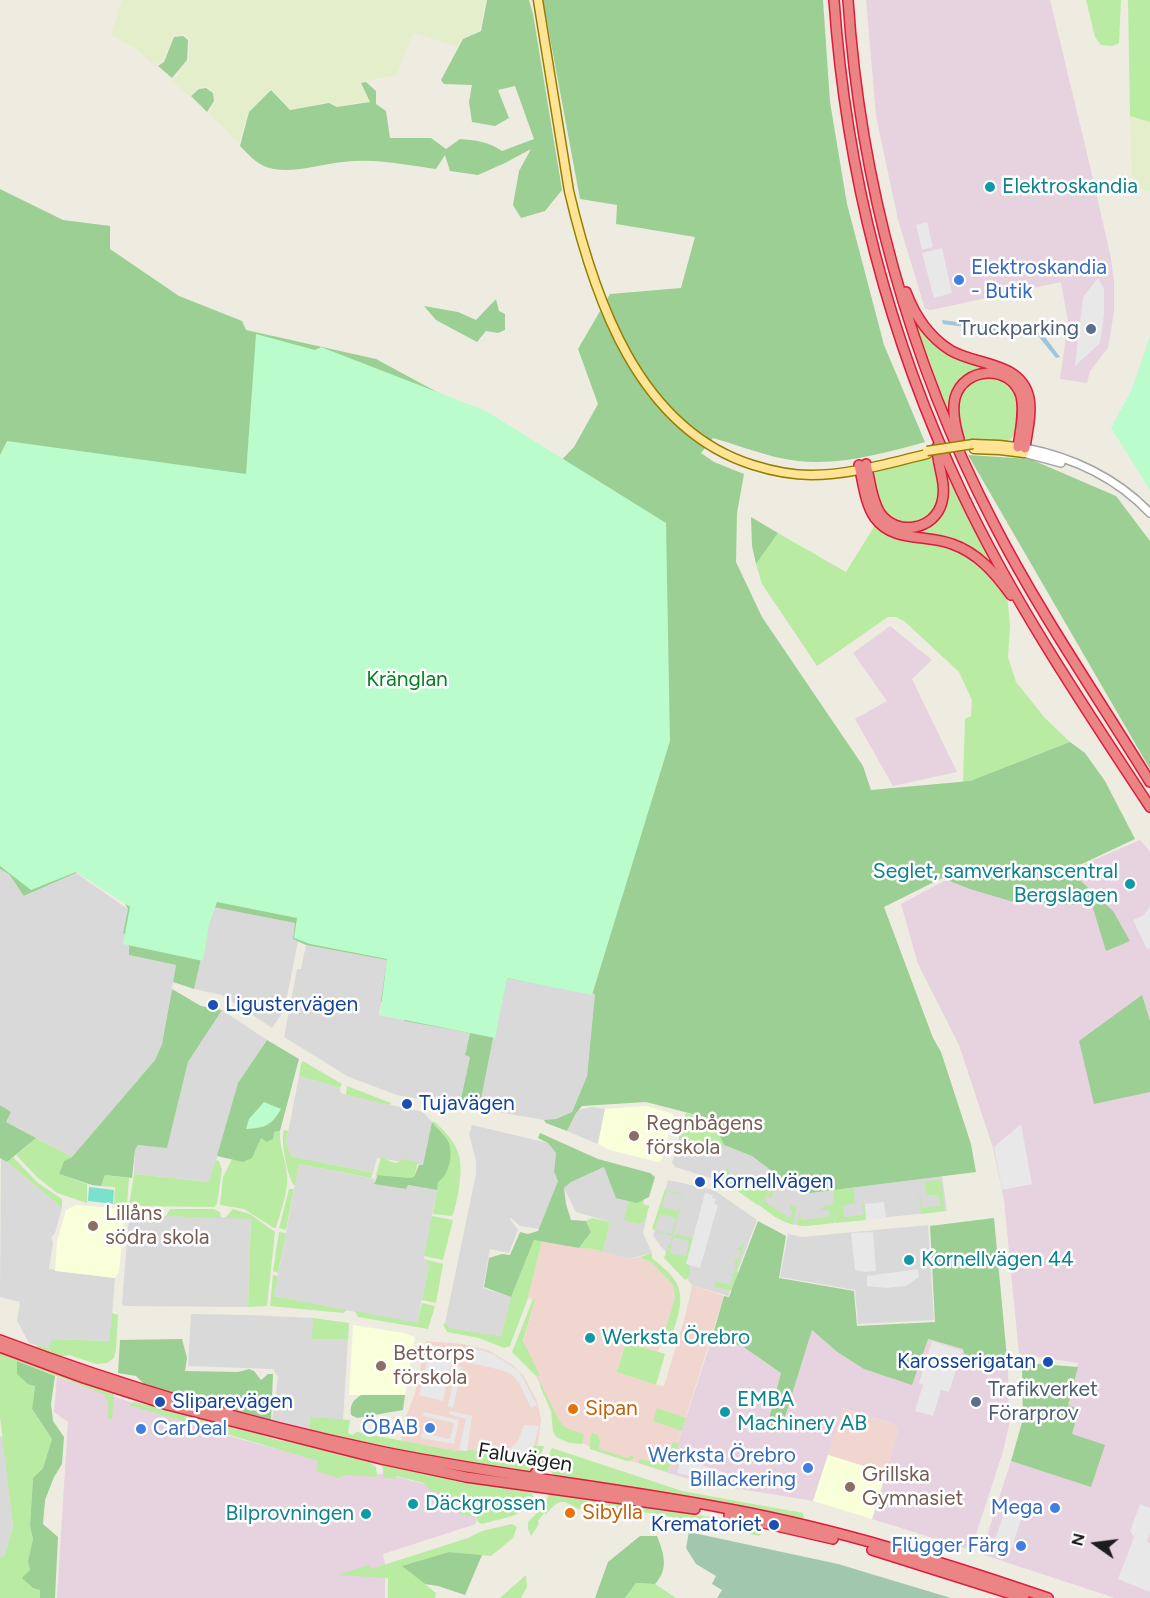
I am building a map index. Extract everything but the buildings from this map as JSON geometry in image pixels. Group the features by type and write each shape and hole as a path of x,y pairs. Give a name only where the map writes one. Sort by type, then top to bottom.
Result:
{"highway":[{"path":"834,0 846,118 867,225 897,331 937,439 990,549 1150,807"},
{"path":"848,0 862,128 878,206 898,285 925,368 959,450 1020,572 1150,782"},
{"path":"898,285 904,288 921,322 939,342 962,356 1005,369 1020,380 1027,391 1029,404 1021,450"},
{"path":"959,450 960,442 954,417 956,397 966,380 985,372 1005,376 1019,391 1022,404 1021,450"},
{"path":"859,467 885,519 904,528 923,525 934,517 943,499 943,478 936,450 937,439"},
{"path":"859,467 869,506 879,523 895,533 933,538 952,544 981,560 1007,590 1064,671"},
{"name":"Faluvägen","path":"0,1340 109,1383"},
{"name":"Faluvägen","path":"0,1347 228,1421 381,1459 466,1477 540,1482 754,1520 1048,1598"},
{"path":"540,1482 542,1464"},
{"name":"Faluvägen","path":"962,1574 1024,1598"}],"main road":[{"path":"538,0 575,217 608,312 629,357 657,400 702,441 720,453 770,470 812,475 927,452 973,447 1021,450"}],"street":[{"path":"1021,450 1054,455 1102,476 1130,494 1150,515"}],"shaded area":[{"path":"122,0 486,0 480,30 463,38 457,47 413,33 397,75 359,82 369,101 338,106 329,102 290,109 271,88 248,112 239,144 210,114 215,101 214,92 206,86 199,88 189,96 172,81 189,60 190,39 184,34 173,36 164,59 160,63 153,64 136,49 111,35"},
{"path":"866,0 1050,0 1111,258 1114,282 1114,312 1108,348 1090,371 1087,383 1060,379 1068,322 1061,282 931,310 925,309 898,220 876,116"},
{"path":"1130,116 1150,122 1150,191 1145,191 1136,184 1132,175"},
{"path":"927,222 933,247 922,250 916,225"},
{"path":"942,248 952,293 934,298 922,253"},
{"name":"Truckparking","path":"1098,278 1104,289 1104,315 1100,343 1075,366 1083,297"},
{"path":"942,320 1042,333 1060,357 1056,358 1039,337 943,324"},
{"path":"890,626 932,660 912,679 957,772 893,786 855,719 887,701 853,653"},
{"path":"1140,840 1150,851 1150,1598 1115,1598 981,1554 1011,1461 1091,1487 1072,1434 1067,1405 1078,1363 1019,1354 1004,1200 993,1148 959,1045 918,964 901,904 944,881 1061,874"},
{"path":"0,869 9,874 25,896 76,873 128,909 123,933 129,937 129,955 176,965 162,1044 155,1060 72,1157 6,1122 11,1112 0,1105"},
{"path":"1150,906 1150,948 1147,949 1133,920 1144,915"},
{"path":"213,907 295,923 293,939 298,941 288,992 283,1012 272,1028 222,995 194,989"},
{"path":"306,945 388,960 379,1015 470,1033 465,1054 470,1057 459,1106 397,1095 349,1077 284,1037 297,969 301,969"},
{"path":"505,978 595,994 587,1076 572,1112 556,1119 544,1120 479,1109"},
{"path":"222,1010 267,1040 238,1083 210,1182 134,1174 135,1150 138,1145 167,1147 188,1062"},
{"path":"299,1076 340,1088 340,1092 346,1095 423,1112 432,1122 423,1165 377,1158 373,1173 291,1156 286,1143"},
{"name":"Regnbågens förskola","path":"647,1106 674,1114 661,1161 610,1150 598,1144 605,1109"},
{"path":"591,1107 605,1109 598,1144 567,1131 578,1110"},
{"path":"686,1113 724,1145 752,1156 802,1194 942,1176 947,1211 800,1226 784,1222 730,1184 675,1167 672,1163"},
{"path":"1021,1124 1032,1184 1002,1190 994,1147"},
{"path":"472,1125 548,1143 556,1153 554,1172 558,1181 539,1229 520,1226 511,1218 518,1230 509,1253 490,1249 483,1288 511,1297 501,1338 448,1328 445,1323 476,1174 476,1161 469,1134"},
{"path":"1,1157 62,1208 55,1233 51,1238 53,1243 49,1269 115,1278 110,1341 51,1339 49,1348 29,1343 17,1321 20,1302 0,1297"},
{"path":"299,1164 375,1179 374,1183 406,1189 407,1185 437,1190 424,1259 429,1265 417,1324 274,1296"},
{"path":"604,1167 637,1203 644,1199 643,1204 649,1206 643,1233 652,1253 628,1259 603,1252 610,1222 576,1212 564,1188 571,1182"},
{"path":"668,1180 714,1190 757,1220 728,1296 692,1285 653,1236"},
{"path":"89,1187 114,1190 113,1204 88,1201"},
{"path":"705,1193 713,1195 712,1198 716,1199 714,1204 718,1205 700,1268 686,1264"},
{"path":"884,1202 886,1218 866,1220 865,1204"},
{"name":"Lillåns södra skola","path":"76,1205 125,1209 119,1272 115,1278 55,1271 57,1241 66,1210"},
{"path":"129,1215 251,1218 248,1307 122,1305"},
{"path":"928,1225 934,1320 858,1324 855,1290 780,1277 788,1234 802,1237"},
{"path":"873,1232 876,1271 855,1270 851,1233"},
{"path":"542,1241 595,1249 628,1259 640,1257 652,1263 673,1285 675,1298 658,1352 626,1342 617,1372 656,1385 664,1386 692,1285 724,1296 668,1473 595,1449 573,1439 561,1428 522,1347 535,1300 528,1298"},
{"path":"918,1269 919,1277 906,1286 887,1288 867,1286 867,1276"},
{"path":"191,1314 313,1318 313,1339 348,1339 343,1421 310,1417 309,1429 272,1420 278,1377 273,1369 188,1366"},
{"name":"Bettorps förskola","path":"353,1325 404,1333 415,1337 405,1395 349,1395"},
{"path":"812,1330 836,1351 912,1385 927,1339 963,1349 965,1358 1008,1369 1009,1425 1003,1451 971,1550 872,1519 898,1432 894,1424 843,1408 813,1501 703,1483 668,1473 712,1338 742,1346 781,1373 766,1428 780,1433"},
{"path":"426,1341 463,1344 488,1350 514,1366 523,1375 537,1401 541,1419 537,1452 532,1462 401,1444 405,1418 414,1397"},
{"path":"932,1341 962,1351 949,1392 941,1390 933,1416 915,1411 923,1385 919,1383"},
{"path":"431,1345 454,1350 443,1401 419,1395"},
{"path":"471,1347 493,1354 519,1371 537,1405 531,1408 519,1383 511,1374 458,1360 461,1349"},
{"path":"457,1366 462,1367 453,1408 448,1406"},
{"path":"57,1377 236,1438 322,1461 336,1474 387,1474 478,1499 476,1524 383,1554 385,1598 57,1598 68,1422 54,1412"},
{"path":"842,1408 894,1424 898,1432 886,1473 828,1455"},
{"path":"449,1411 472,1416 467,1451 459,1450 466,1419 449,1414"},
{"path":"424,1412 459,1420 454,1444 421,1438 422,1433 450,1439 454,1423 423,1416"},
{"path":"524,1425 539,1426 530,1460 488,1454 489,1448 507,1452 518,1441"},
{"path":"0,1436 3,1438 13,1526 4,1558 0,1557"},
{"name":"Grillska Gymnasiet","path":"828,1455 886,1473 872,1519 813,1501"},
{"path":"681,1459 730,1474 727,1484 677,1473"},
{"path":"1008,1501 1025,1506 1012,1548 994,1543"},
{"path":"1140,1504 1150,1508 1150,1532 1147,1542 1150,1543 1150,1592 1118,1579 1134,1537 1130,1531"},
{"path":"689,1532 838,1564 951,1598 717,1598 722,1590 712,1584 716,1576 696,1564 686,1548"}],"green space":[{"path":"487,0 529,0 533,14 562,190 545,211 521,218 513,205 519,171 531,149 478,175 450,171 445,155 436,169 366,161 282,170 269,168 259,163 240,146 249,112 271,90 290,110 329,103 337,107 370,102 361,83 366,82 376,91 376,104 386,111 390,138 431,138 446,149 460,139 471,140 502,151 534,139 515,86 498,90 509,118 495,126 472,122 469,102 472,85 444,84 441,80 463,39 481,31"},
{"path":"543,0 823,0 830,102 847,204 884,345 925,442 871,456 817,462 780,458 713,438 701,453 714,462 744,474 737,513 736,562 762,617 863,766 871,790 970,781 1070,742 1085,753 1105,781 1135,839 1069,870 1113,911 1130,941 1106,951 1092,905 1017,903 942,878 884,907 933,1038 941,1052 971,1144 976,1172 802,1194 752,1156 724,1145 712,1119 646,1102 582,1106 567,1131 546,1123 544,1120 556,1119 572,1112 587,1076 595,994 505,978 479,1109 460,1103 470,1057 465,1055 470,1033 405,1021 392,1009 384,1006 381,1001 387,960 306,945 293,939 295,923 213,907 194,989 173,982 176,965 129,955 129,937 123,933 128,909 83,830 76,873 24,896 9,874 0,869 0,189 63,220 110,226 110,249 179,296 242,321 246,330 376,359 500,426 546,476 574,447 598,404 578,349 610,294 681,288 695,237 616,224 617,205 580,199"},
{"path":"1086,0 1121,0 1119,43 1113,46 1101,45 1095,37"},
{"path":"1128,0 1150,0 1150,122 1130,116"},
{"path":"183,36 188,40 187,60 172,78 158,66 164,62 174,37"},
{"path":"206,88 213,93 214,101 207,112 191,96 199,89"},
{"path":"496,299 499,311 505,314 505,330 498,333 486,331 477,342 436,320 424,306 458,312 476,320"},
{"path":"911,315 923,330 996,370 982,370 964,376 955,391 951,424"},
{"name":"Kränglan","path":"256,334 315,350 321,347 486,411 666,523 670,741 592,995 507,978 495,1038 380,1015 387,959 310,944 294,938 297,918 217,902 209,925 203,961 123,944 130,907 76,872 31,890 0,866 0,455 7,441 246,474"},
{"path":"1150,336 1150,490 1111,428 1132,389"},
{"path":"986,376 1008,383 1016,396 1018,424 1011,438 1006,442 963,440 958,419 959,401 967,386"},
{"path":"968,455 1030,459 1116,496 1150,541 1150,769"},
{"path":"935,457 940,492 936,508 932,515 923,521 901,525 883,512 872,478 873,474 883,468"},
{"path":"943,467 996,570 976,552 905,532 919,529 936,518 942,502"},
{"path":"751,517 778,533 756,564 752,546"},
{"path":"875,525 893,537 955,549 979,565 1007,594 1010,625 1008,657 1016,682 1045,718 1070,742 963,782 965,719 971,716 972,700 959,672 904,621 896,617 888,617 817,666 762,584 756,564 778,533 846,572"},
{"path":"172,989 201,1006 222,1010 188,1062 167,1148 138,1145 135,1150 132,1178 105,1175 101,1186 59,1174 64,1161 72,1157 155,1060 162,1044"},
{"path":"1142,995 1150,1021 1150,1092 1094,1104 1079,1041"},
{"path":"267,1040 299,1059 280,1131 274,1132 273,1139 267,1142 261,1138 252,1158 243,1162 217,1156 238,1083"},
{"path":"303,1061 342,1084 340,1088 299,1076"},
{"path":"347,1086 391,1103 390,1105 346,1095"},
{"path":"264,1102 281,1109 267,1125 246,1129 249,1119"},
{"path":"0,1105 11,1112 6,1122 36,1138 7,1162 0,1158"},
{"path":"686,1113 712,1119 724,1145 721,1148 679,1138"},
{"path":"432,1122 435,1122 450,1138 460,1162 460,1182 452,1216 433,1214 438,1182 438,1130"},
{"path":"432,1122 447,1139 451,1152 448,1169 438,1182 437,1190 408,1185 406,1189 374,1184 378,1175 414,1177 419,1165 423,1165"},
{"path":"284,1130 288,1131 286,1143 291,1156 373,1173 371,1178 299,1164 295,1186 285,1160"},
{"path":"280,1131 287,1188 276,1228 274,1228 244,1209 220,1205 223,1177 232,1159 243,1162 261,1138 264,1139"},
{"path":"540,1133 598,1159 650,1173 655,1177 649,1197 637,1203 616,1198 604,1167 571,1182 564,1188 571,1220 586,1221 591,1232 579,1248 534,1240 511,1297 484,1287 489,1258 502,1254 510,1255 520,1232 528,1234 538,1231 558,1181 554,1172 556,1153 548,1143 538,1138"},
{"path":"36,1138 72,1157 64,1161 59,1174 87,1184 87,1203 57,1193 37,1177 16,1155"},
{"path":"13,1157 38,1183 62,1199 62,1208 7,1162"},
{"path":"381,1157 395,1163 403,1159 418,1162 414,1177 378,1175 375,1179"},
{"path":"216,1160 219,1161 222,1170 217,1204 214,1207 129,1206 134,1174 209,1182"},
{"path":"727,1167 730,1175 739,1185 746,1181 747,1190 760,1190 771,1186 769,1179 773,1178 775,1183 759,1206 723,1181"},
{"path":"105,1175 129,1178 127,1206 114,1204 115,1187 101,1186"},
{"path":"941,1180 945,1211 921,1214 920,1196 921,1208 941,1206 938,1195 927,1195 925,1182"},
{"path":"777,1183 779,1184 772,1193 774,1195 771,1198 768,1196 765,1202 790,1218 793,1212 789,1209 792,1204 796,1207 793,1225 775,1217 760,1206"},
{"path":"854,1188 855,1203 843,1207 844,1217 864,1215 862,1202 866,1220 835,1223 841,1199 834,1223 797,1225 800,1212 801,1220 830,1217 829,1210 821,1209 823,1206 833,1204 834,1190"},
{"path":"289,1189 294,1189 286,1230 279,1228"},
{"path":"665,1189 683,1195 681,1202 682,1195 666,1191 662,1207 677,1211 681,1203 674,1233 670,1236 665,1233 672,1233 676,1218 660,1214 655,1230 663,1234 652,1229"},
{"path":"644,1199 643,1204 649,1206 644,1222 639,1224 624,1220 629,1201 637,1203"},
{"path":"170,1209 214,1209 220,1212 221,1218 166,1216"},
{"path":"233,1209 250,1214 275,1232 267,1306 248,1307 251,1219 225,1218"},
{"path":"432,1216 453,1220 443,1260 424,1256"},
{"path":"592,1218 610,1222 603,1252 579,1248 591,1232 586,1221"},
{"path":"994,1218 1008,1369 965,1358 963,1349 928,1339 912,1385 864,1369 836,1351 812,1330 780,1433 766,1429 781,1373 742,1346 712,1338 724,1296 729,1297 758,1221 786,1236 779,1278 854,1291 857,1326 935,1322 930,1226"},
{"path":"279,1232 286,1233 278,1273 273,1271"},
{"path":"677,1234 693,1239 686,1264 690,1265 690,1275 685,1280 664,1258 669,1244 672,1245 670,1253 686,1256 689,1241 674,1237 671,1243 671,1238"},
{"path":"534,1240 542,1241 528,1298 510,1346 504,1348 479,1338 447,1332 443,1324 445,1323 449,1328 501,1337 511,1297"},
{"path":"742,1243 744,1244 733,1291 715,1287 715,1281 731,1285 733,1276 730,1275 735,1272 736,1265 734,1261 739,1260 741,1251 736,1249"},
{"path":"652,1253 652,1258 671,1275 679,1289 680,1306 668,1346 661,1343 675,1298 673,1285 652,1263 640,1257"},
{"path":"424,1259 443,1264 436,1303 422,1300 429,1265"},
{"path":"273,1275 278,1276 274,1296 347,1310 343,1313 270,1306"},
{"path":"533,1299 535,1300 523,1341 540,1376 535,1375 512,1352"},
{"path":"422,1303 435,1306 428,1329 358,1317 355,1311 417,1323"},
{"path":"112,1313 118,1315 116,1350 114,1358 107,1363 96,1364 69,1355 57,1357 35,1349 37,1345 49,1348 51,1339 109,1341"},
{"path":"313,1318 349,1323 348,1339 312,1339"},
{"path":"182,1339 187,1358 185,1371 238,1372 249,1369 254,1371 261,1380 268,1374 273,1374 271,1421 144,1384 136,1376 118,1373 120,1340"},
{"path":"626,1342 665,1354 656,1385 617,1372"},
{"path":"0,1350 114,1391 112,1419 108,1419 106,1395 17,1361 35,1385 32,1409 52,1439 43,1468 33,1478 30,1526 33,1539 28,1561 40,1590 40,1598 0,1598 0,1557 4,1557 13,1526 0,1417"},
{"path":"17,1361 55,1376 51,1404 53,1421 64,1437 62,1464 45,1500 43,1524 58,1537 55,1598 40,1598 40,1590 33,1588 22,1578 30,1570 28,1561 33,1539 30,1526 33,1478 43,1468 52,1439 32,1409 35,1386 28,1384 17,1374"},
{"path":"1027,1363 1078,1367 1068,1405 1079,1409 1072,1434 1105,1445 1091,1487 1011,1461 1023,1419 1022,1369"},
{"path":"540,1382 560,1422 566,1428 584,1434 582,1444 569,1443 556,1437 553,1431 551,1411"},
{"path":"361,1395 405,1395 403,1410 357,1418 351,1415 351,1408 354,1401"},
{"path":"134,1402 369,1462 376,1467 377,1475 375,1477 346,1475 337,1478 316,1471 318,1461 128,1405"},
{"path":"657,1408 686,1418 682,1431 653,1421"},
{"path":"310,1417 350,1420 348,1433 352,1435 357,1432 455,1451 471,1450 531,1461 534,1446 544,1446 536,1470 530,1473 457,1462 309,1430"},
{"path":"592,1433 598,1435 599,1449 627,1458 632,1455 634,1458 627,1461 590,1449"},
{"path":"673,1442 679,1444 667,1472 639,1463 639,1459 665,1464"},
{"path":"552,1448 682,1491 803,1513 804,1520 554,1476 549,1462"},
{"path":"379,1462 530,1490 534,1498 526,1509 519,1513 482,1524 476,1517 460,1514 462,1499 432,1491 423,1483 396,1476 396,1479 383,1477 383,1468"},
{"path":"556,1494 746,1522 763,1527 763,1532 759,1536 653,1513 634,1512 611,1516 607,1507 581,1504 580,1510 562,1502 546,1514 544,1513 531,1536 528,1522 541,1509 549,1495"},
{"path":"512,1524 517,1527 513,1538 491,1556 449,1552 403,1566 436,1593 435,1598 388,1598 388,1578 338,1575 368,1565 371,1569 468,1538 482,1531"},
{"path":"640,1536 657,1536 662,1549 664,1567 655,1584 636,1583 625,1598 595,1598 608,1562"},
{"path":"449,1552 482,1555 465,1595 425,1584 402,1566"},
{"path":"526,1575 527,1587 521,1598 500,1598"},
{"path":"636,1583 655,1584 676,1598 625,1598"}],"place":[{"name":"Elektroskandia","path":"990,187"},
{"name":"Elektroskandia - Butik","path":"959,280"},
{"name":"Truckparking","path":"1091,329"},
{"name":"Seglet, samverkanscentral Bergslagen","path":"1130,884"},
{"name":"Ligustervägen","path":"213,1005"},
{"name":"Tujavägen","path":"407,1104"},
{"name":"Regnbågens förskola","path":"634,1136"},
{"name":"Kornellvägen","path":"700,1182"},
{"name":"Lillåns södra skola","path":"93,1226"},
{"name":"Kornellvägen 44","path":"909,1260"},
{"name":"Werksta Örebro","path":"590,1338"},
{"name":"Karosserigatan","path":"1048,1362"},
{"name":"Bettorps förskola","path":"381,1366"},
{"name":"Sliparevägen","path":"160,1402"},
{"name":"Trafikverket Förarprov","path":"976,1402"},
{"name":"Sipan","path":"573,1409"},
{"name":"EMBA Machinery AB","path":"725,1412"},
{"name":"ÖBAB","path":"430,1428"},
{"name":"CarDeal","path":"141,1429"},
{"name":"Werksta Örebro Billackering","path":"808,1468"},
{"name":"Grillska Gymnasiet","path":"850,1487"},
{"name":"Däckgrossen","path":"413,1504"},
{"name":"Mega","path":"1055,1508"},
{"name":"Sibylla","path":"570,1513"},
{"name":"Bilprovningen","path":"366,1514"},
{"name":"Krematoriet","path":"774,1525"},
{"name":"Flügger Färg","path":"1021,1546"}]}
